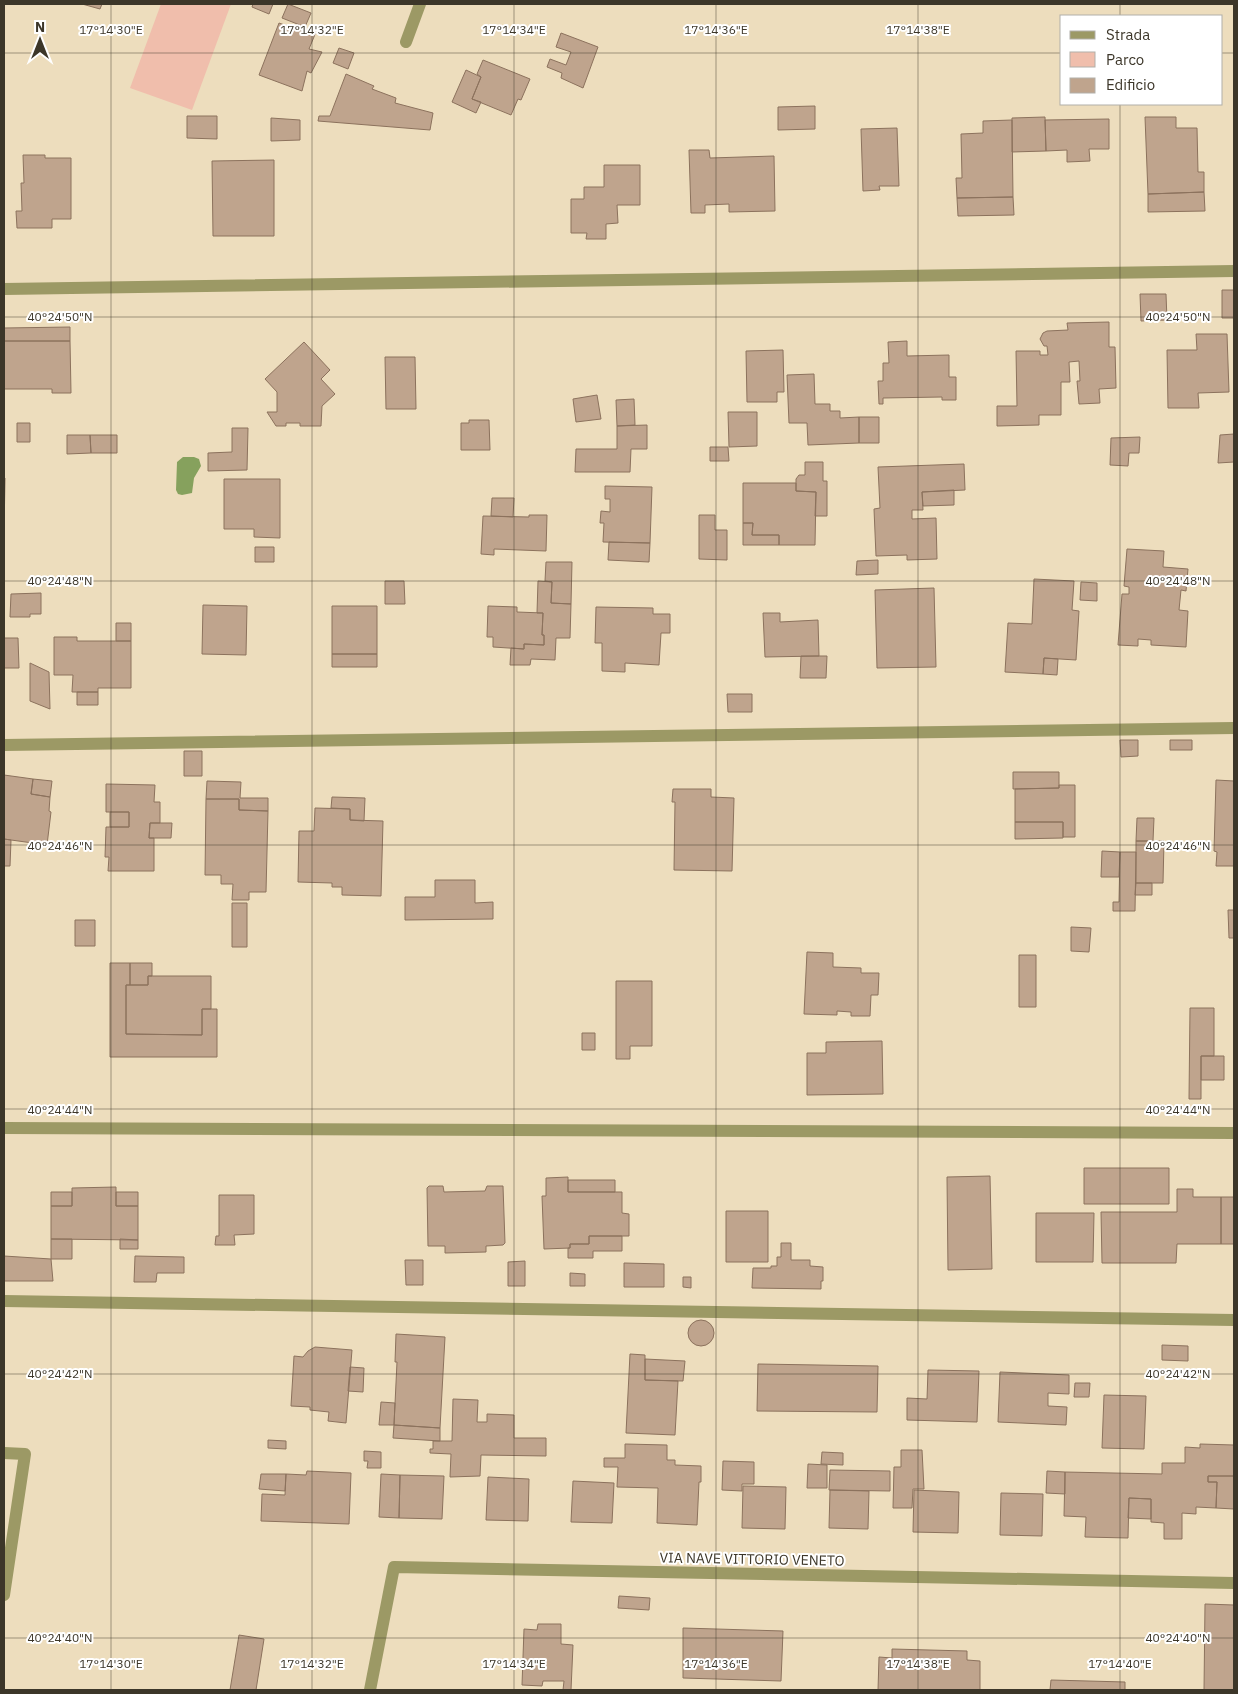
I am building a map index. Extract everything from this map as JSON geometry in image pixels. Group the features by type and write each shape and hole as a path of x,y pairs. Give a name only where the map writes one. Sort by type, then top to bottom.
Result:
{"street":[{"path":"406,42 420,4"},
{"path":"4,289 1234,271"},
{"path":"4,745 1234,728"},
{"path":"4,1128 1234,1133"},
{"path":"4,1301 1234,1320"},
{"path":"4,1453 25,1454 4,1594"},
{"name":"VIA NAVE VITTORIO VENETO","path":"370,1690 394,1567 1234,1583"}],"green space":[{"path":"161,4 231,4 192,110 130,88"}],"shaded area":[{"path":"183,457 199,459 201,466 194,478 192,493 182,495 178,494 176,490 177,462"}],"building":[{"path":"82,4 102,4 100,9"},
{"path":"253,4 273,4 269,14 252,7"},
{"path":"288,4 311,13 305,27 282,18"},
{"path":"279,23 307,33 308,29 316,32 309,49 322,52 311,73 307,71 302,91 259,75"},
{"path":"561,33 598,47 583,88 561,78 562,73 547,67 550,59 566,65 571,52 556,47"},
{"path":"339,48 354,53 348,69 333,63"},
{"path":"483,60 530,79 521,100 518,99 511,115 472,99 481,77 477,74"},
{"path":"466,70 481,77 472,99 481,102 476,113 452,102"},
{"path":"346,74 374,86 372,89 396,98 395,103 433,113 430,130 318,121 319,116 330,116"},
{"path":"815,106 815,129 778,130 778,107"},
{"path":"187,116 217,116 217,139 187,138"},
{"path":"1045,117 1046,151 1012,152 1012,118"},
{"path":"1145,117 1176,117 1176,128 1197,128 1198,172 1204,172 1204,192 1148,194"},
{"path":"271,118 300,120 300,140 271,141"},
{"path":"1109,119 1109,149 1089,149 1090,161 1067,162 1067,150 1046,151 1045,120"},
{"path":"1012,120 1013,197 957,198 956,178 962,178 961,134 983,133 983,121"},
{"path":"897,128 899,186 879,186 880,190 863,191 861,129"},
{"path":"689,150 709,150 710,158 774,156 775,211 729,212 729,204 705,205 705,213 691,213"},
{"path":"23,155 45,155 45,158 71,158 71,219 52,219 52,228 17,228 16,211 22,211"},
{"path":"274,160 274,236 213,236 212,161"},
{"path":"604,165 640,165 640,205 617,205 618,223 606,224 606,239 586,239 587,233 571,233 571,199 584,199 584,187 604,187"},
{"path":"1204,192 1205,211 1148,212 1148,194"},
{"path":"1013,197 1014,215 958,216 957,198"},
{"path":"1222,290 1234,290 1234,318 1222,318"},
{"path":"1140,294 1166,294 1167,320 1141,321"},
{"path":"1109,322 1109,347 1115,347 1116,388 1099,389 1100,403 1079,404 1077,381 1080,381 1079,361 1069,362 1070,382 1061,382 1061,415 1039,415 1039,425 997,426 997,406 1017,406 1016,351 1040,351 1040,355 1048,355 1047,346 1044,346 1040,339 1043,333 1047,331 1068,330 1067,323"},
{"path":"70,327 70,341 4,341 4,328"},
{"path":"1196,334 1227,334 1229,392 1198,393 1199,408 1168,408 1167,350 1197,350"},
{"path":"4,341 70,341 71,393 52,393 52,389 4,389"},
{"path":"907,341 907,356 949,355 949,377 956,377 956,400 942,400 942,397 883,398 883,404 879,404 878,381 883,381 883,363 889,363 888,342"},
{"path":"304,342 330,370 321,379 335,394 322,406 321,426 300,426 300,423 286,423 286,426 276,426 267,412 277,412 277,392 265,379"},
{"path":"783,350 784,392 777,392 777,402 747,402 746,351"},
{"path":"385,357 415,357 416,409 386,409"},
{"path":"814,374 815,404 830,404 830,411 840,411 840,418 859,417 859,443 808,445 807,423 789,423 787,375"},
{"path":"597,395 601,419 576,422 573,399"},
{"path":"634,399 635,425 617,426 616,400"},
{"path":"728,412 757,412 757,446 729,447"},
{"path":"859,417 879,417 879,443 859,443"},
{"path":"469,420 489,420 490,450 461,450 461,423 469,423"},
{"path":"17,423 30,423 30,442 17,442"},
{"path":"647,425 647,449 631,449 630,472 575,472 576,449 617,449 617,426"},
{"path":"232,428 248,428 247,470 208,471 208,453 232,452"},
{"path":"1234,434 1234,462 1218,463 1220,435"},
{"path":"67,435 90,435 91,453 67,454"},
{"path":"90,435 117,435 117,453 91,453"},
{"path":"1140,437 1139,453 1129,453 1128,466 1110,465 1111,438"},
{"path":"710,447 728,447 729,461 710,461"},
{"path":"805,462 823,462 823,481 827,481 827,516 815,516 816,492 796,491 796,479 799,475 805,475"},
{"path":"964,464 965,490 922,492 923,510 912,510 912,519 936,518 937,559 907,560 907,555 876,556 874,509 880,508 878,467"},
{"path":"4,478 5,478 4,533"},
{"path":"224,479 280,479 280,538 254,537 254,529 224,529"},
{"path":"743,483 796,483 796,491 816,492 815,545 779,545 779,535 752,535 753,523 743,523"},
{"path":"605,486 652,487 650,543 603,542 604,523 600,523 601,511 610,512 610,499 605,499"},
{"path":"954,490 954,505 923,506 922,492"},
{"path":"492,498 514,498 513,517 491,516"},
{"path":"529,515 547,515 546,551 494,549 494,555 481,554 483,516 529,517"},
{"path":"699,515 715,515 715,530 727,530 727,560 699,559"},
{"path":"743,523 753,523 752,535 779,535 779,545 743,545"},
{"path":"609,542 650,543 649,562 608,560"},
{"path":"255,547 274,547 274,562 255,562"},
{"path":"1127,549 1164,551 1163,567 1188,569 1186,591 1181,590 1179,610 1188,611 1186,647 1151,645 1151,640 1138,639 1138,646 1118,645 1122,594 1129,594 1129,587 1124,586"},
{"path":"878,560 878,574 856,575 857,561"},
{"path":"546,562 572,562 571,604 551,603 552,582 545,581"},
{"path":"1034,579 1074,581 1072,610 1079,611 1076,660 1044,658 1043,674 1005,672 1008,623 1032,624"},
{"path":"385,581 404,581 405,604 385,604"},
{"path":"538,581 552,582 551,603 571,604 570,638 556,638 555,660 531,659 530,665 510,665 511,648 524,649 524,644 544,645 544,635 542,635 543,613 537,613"},
{"path":"1081,582 1097,583 1097,601 1080,600"},
{"path":"934,588 936,667 877,668 875,590"},
{"path":"41,593 41,614 30,614 30,617 10,617 11,594"},
{"path":"203,605 247,606 246,655 202,654"},
{"path":"332,606 377,606 377,654 332,654"},
{"path":"488,606 517,607 517,612 543,613 542,635 544,635 544,645 524,644 524,649 493,647 493,637 487,637"},
{"path":"596,607 653,608 653,614 670,614 670,633 661,633 659,665 625,663 625,672 602,671 602,643 595,643"},
{"path":"763,613 780,613 780,622 818,620 819,656 765,657"},
{"path":"116,623 131,623 131,641 116,641"},
{"path":"54,637 77,637 77,641 131,641 131,688 98,688 98,692 72,692 73,675 54,675"},
{"path":"4,638 18,638 19,668 4,668"},
{"path":"332,654 377,654 377,667 332,667"},
{"path":"801,656 827,656 826,678 800,678"},
{"path":"1044,658 1058,659 1057,675 1043,674"},
{"path":"30,663 49,672 50,709 30,701"},
{"path":"77,692 98,692 98,705 77,705"},
{"path":"727,694 752,694 752,712 728,712"},
{"path":"1120,740 1138,740 1138,756 1121,757"},
{"path":"1170,740 1192,740 1192,750 1170,750"},
{"path":"184,751 202,751 202,776 184,776"},
{"path":"1013,772 1059,772 1059,788 1013,789"},
{"path":"4,775 33,779 31,794 50,797 49,811 51,812 47,845 4,839"},
{"path":"33,779 52,781 50,797 31,794"},
{"path":"1216,780 1234,781 1234,866 1216,866 1217,852 1214,851"},
{"path":"207,781 241,782 240,798 268,798 268,811 239,810 239,799 206,799"},
{"path":"106,784 155,785 154,802 160,802 160,823 150,823 149,838 154,838 154,871 108,871 109,857 105,857 106,827 129,827 129,812 106,812"},
{"path":"1059,785 1075,785 1075,837 1063,837 1063,822 1015,822 1015,789 1059,788"},
{"path":"673,789 711,789 711,797 734,798 732,871 674,870 675,802 672,802"},
{"path":"332,797 365,798 364,821 350,820 350,809 331,808"},
{"path":"206,799 239,799 239,810 268,811 266,892 249,892 249,900 232,900 233,884 221,884 221,875 205,875"},
{"path":"315,808 350,809 350,820 383,821 381,896 342,895 342,887 332,887 332,883 298,882 299,831 314,831"},
{"path":"110,812 129,812 129,827 110,827"},
{"path":"1137,818 1154,818 1153,841 1136,841"},
{"path":"1015,822 1063,822 1063,838 1015,839"},
{"path":"150,823 172,823 171,838 149,838"},
{"path":"4,839 11,840 10,866 4,866"},
{"path":"1136,841 1164,841 1163,883 1136,883"},
{"path":"1102,851 1120,852 1119,877 1101,877"},
{"path":"1120,852 1136,852 1135,911 1113,911 1113,902 1119,902"},
{"path":"435,880 475,880 475,903 493,902 493,919 405,920 405,897 435,897"},
{"path":"1136,883 1152,883 1152,895 1135,895"},
{"path":"232,903 247,903 247,947 232,947"},
{"path":"1228,910 1234,910 1234,938 1229,938"},
{"path":"75,920 95,920 95,946 75,946"},
{"path":"1071,927 1091,928 1089,952 1071,951"},
{"path":"807,952 833,953 833,967 861,968 861,973 879,973 878,995 871,995 870,1016 851,1016 851,1012 837,1011 837,1015 804,1014"},
{"path":"1019,955 1036,955 1036,1007 1019,1007"},
{"path":"110,963 130,963 130,985 126,985 126,1034 202,1035 202,1009 217,1009 217,1057 110,1057"},
{"path":"130,963 152,963 152,976 148,976 148,985 130,985"},
{"path":"148,976 211,976 211,1009 202,1009 202,1035 126,1034 126,985 148,985"},
{"path":"616,981 652,981 652,1046 630,1046 630,1059 616,1059"},
{"path":"1190,1008 1214,1008 1214,1056 1201,1056 1201,1099 1189,1099"},
{"path":"582,1033 595,1033 595,1050 582,1050"},
{"path":"882,1041 883,1094 807,1095 807,1053 826,1053 826,1042"},
{"path":"1201,1056 1224,1056 1224,1080 1201,1080"},
{"path":"1084,1168 1169,1168 1169,1204 1084,1204"},
{"path":"990,1176 992,1269 948,1270 947,1177"},
{"path":"568,1177 568,1192 622,1192 622,1213 629,1214 629,1236 589,1236 589,1244 570,1244 570,1248 544,1249 542,1196 546,1196 546,1178"},
{"path":"568,1180 615,1180 615,1192 568,1192"},
{"path":"429,1186 443,1186 444,1192 485,1191 487,1186 503,1186 505,1243 503,1245 486,1246 486,1252 445,1253 445,1246 428,1246 427,1188"},
{"path":"116,1187 116,1206 138,1206 138,1240 51,1239 51,1206 72,1206 72,1188"},
{"path":"1177,1189 1193,1189 1193,1197 1221,1197 1221,1244 1177,1244 1176,1263 1102,1263 1101,1212 1177,1212"},
{"path":"51,1192 72,1192 72,1206 51,1206"},
{"path":"116,1192 138,1192 138,1206 116,1206"},
{"path":"219,1195 254,1195 254,1234 234,1235 235,1245 215,1245 216,1236 219,1236"},
{"path":"1221,1197 1234,1197 1234,1244 1221,1244"},
{"path":"726,1211 768,1211 768,1262 726,1262"},
{"path":"1036,1213 1094,1213 1093,1262 1036,1262"},
{"path":"589,1236 622,1236 622,1251 593,1251 593,1258 568,1258 570,1244 589,1244"},
{"path":"51,1239 72,1239 72,1259 51,1259"},
{"path":"120,1239 138,1240 138,1249 120,1249"},
{"path":"781,1243 791,1243 791,1260 810,1260 810,1266 823,1267 821,1289 752,1288 753,1268 777,1266 777,1257 781,1257"},
{"path":"4,1256 51,1259 53,1281 4,1281"},
{"path":"135,1256 184,1257 184,1273 157,1273 156,1282 134,1282"},
{"path":"405,1260 423,1260 423,1285 406,1285"},
{"path":"525,1261 525,1286 508,1286 508,1262"},
{"path":"624,1263 664,1264 664,1287 624,1287"},
{"path":"570,1273 585,1274 585,1286 570,1286"},
{"path":"683,1277 691,1277 691,1288 683,1287"},
{"path":"701,1320 710,1324 714,1333 710,1342 701,1346 692,1342 688,1333 692,1324"},
{"path":"396,1334 445,1337 440,1428 394,1425 397,1362 395,1362"},
{"path":"1162,1345 1188,1346 1188,1361 1162,1360"},
{"path":"315,1347 352,1350 346,1423 328,1421 329,1412 310,1410 310,1407 291,1406 294,1356 303,1357"},
{"path":"630,1354 645,1355 645,1380 678,1381 675,1435 626,1433"},
{"path":"645,1359 685,1361 683,1381 645,1380"},
{"path":"758,1364 878,1366 877,1412 757,1411"},
{"path":"350,1367 364,1368 363,1392 348,1391"},
{"path":"928,1370 979,1371 977,1422 907,1420 907,1398 927,1399"},
{"path":"1000,1372 1069,1375 1069,1394 1048,1393 1048,1406 1067,1407 1066,1425 998,1422"},
{"path":"1075,1383 1090,1383 1089,1397 1074,1397"},
{"path":"1104,1395 1146,1396 1144,1449 1102,1448"},
{"path":"453,1399 478,1400 477,1422 487,1422 487,1414 514,1415 514,1438 546,1438 546,1456 481,1455 480,1476 450,1477 451,1454 430,1453 430,1449 433,1449 433,1441 452,1441"},
{"path":"381,1402 395,1403 394,1425 379,1425"},
{"path":"394,1425 440,1428 440,1441 393,1438"},
{"path":"268,1440 286,1441 286,1449 268,1448"},
{"path":"625,1444 667,1445 667,1460 675,1460 675,1465 701,1466 697,1525 657,1523 658,1488 617,1487 618,1467 604,1467 604,1458 625,1458"},
{"path":"1200,1444 1234,1445 1234,1476 1208,1476 1208,1482 1217,1482 1216,1508 1196,1507 1196,1514 1182,1513 1182,1539 1164,1539 1164,1523 1151,1522 1151,1499 1129,1498 1128,1538 1085,1537 1086,1517 1064,1516 1065,1472 1162,1474 1162,1463 1185,1463 1185,1447 1200,1448"},
{"path":"901,1450 922,1450 924,1489 913,1489 912,1508 893,1508 894,1467 901,1467"},
{"path":"364,1451 381,1452 381,1468 367,1468 368,1461 364,1461"},
{"path":"822,1452 843,1453 843,1465 821,1464"},
{"path":"723,1461 754,1462 754,1484 742,1484 742,1491 722,1490"},
{"path":"808,1464 827,1465 827,1488 807,1488"},
{"path":"830,1470 890,1471 890,1491 829,1490"},
{"path":"307,1471 351,1473 349,1524 261,1521 262,1494 285,1495 286,1474 306,1475"},
{"path":"1047,1471 1065,1472 1065,1494 1046,1493"},
{"path":"261,1474 286,1474 285,1491 259,1489"},
{"path":"381,1474 400,1475 399,1518 379,1517"},
{"path":"400,1475 444,1476 442,1519 399,1518"},
{"path":"1208,1476 1234,1476 1234,1509 1216,1508 1217,1482 1208,1482"},
{"path":"488,1477 529,1479 528,1521 486,1520"},
{"path":"573,1481 614,1483 612,1523 571,1522"},
{"path":"743,1486 786,1487 785,1529 742,1528"},
{"path":"830,1490 869,1491 868,1529 829,1528"},
{"path":"914,1490 959,1492 958,1533 913,1532"},
{"path":"1001,1493 1043,1494 1042,1536 1000,1535"},
{"path":"1129,1498 1151,1499 1151,1519 1128,1518"},
{"path":"619,1596 650,1598 649,1610 618,1608"},
{"path":"1205,1604 1234,1605 1234,1690 1204,1690"},
{"path":"538,1624 561,1624 561,1644 573,1645 571,1690 563,1690 564,1681 543,1681 542,1686 522,1685 524,1629 537,1630"},
{"path":"683,1628 783,1631 781,1681 683,1678"},
{"path":"239,1635 264,1639 256,1690 230,1690"},
{"path":"892,1649 967,1651 967,1660 980,1661 980,1690 878,1690 879,1657 892,1658"},
{"path":"1051,1680 1125,1682 1125,1690 1050,1690"}]}
